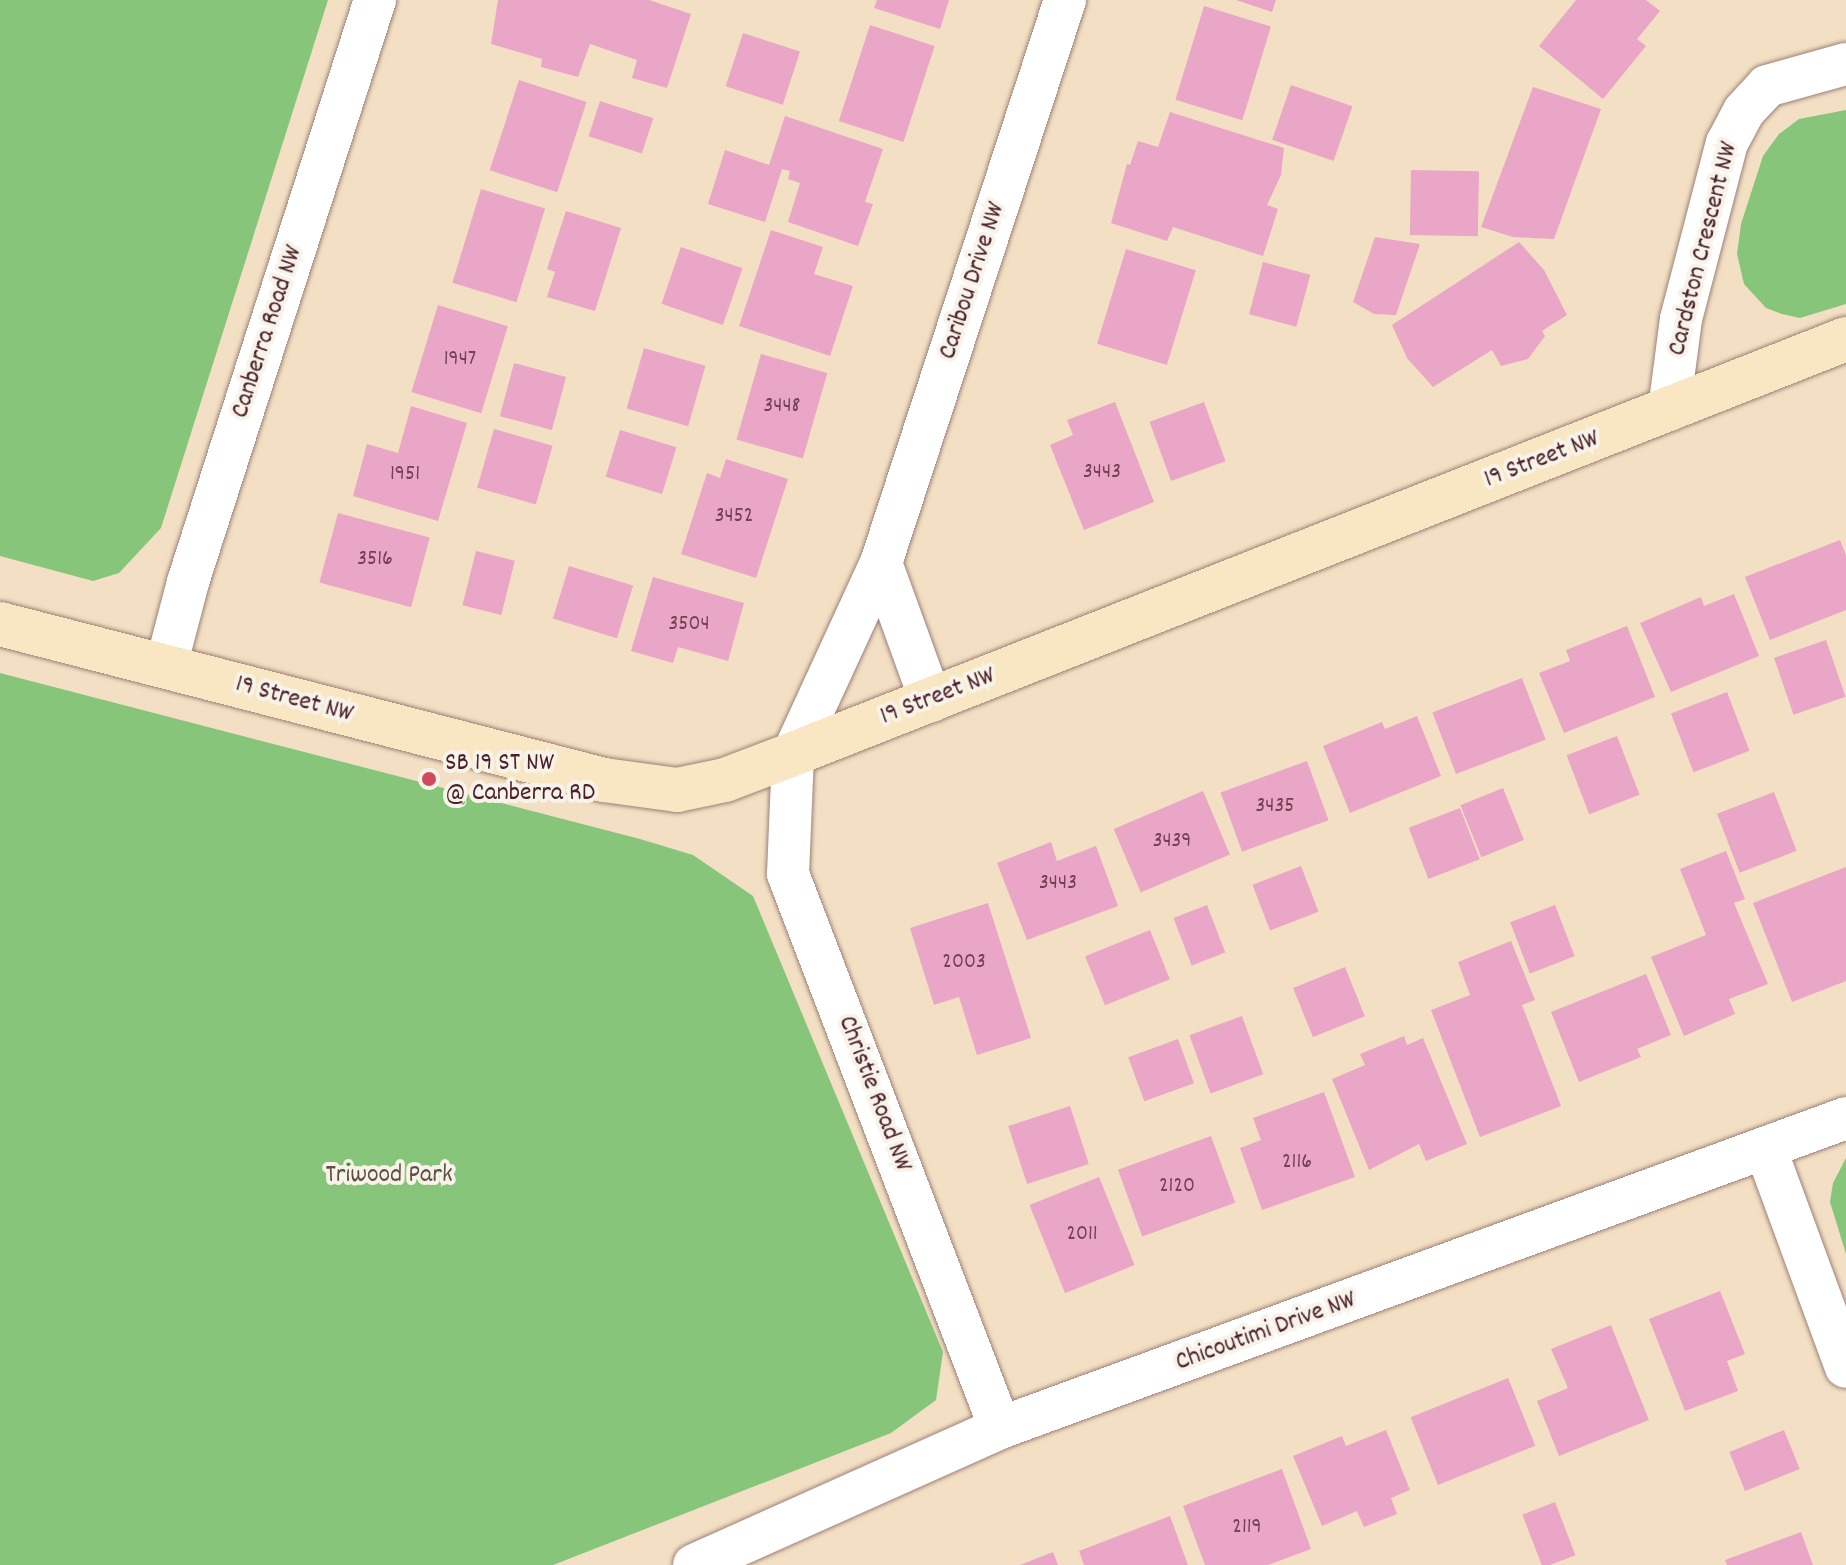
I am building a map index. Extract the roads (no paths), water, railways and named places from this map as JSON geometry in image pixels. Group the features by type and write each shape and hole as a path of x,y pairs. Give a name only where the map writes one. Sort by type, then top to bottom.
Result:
{"street":[{"name":"Canberra Road NW","path":"166,666 188,582 375,0"},
{"name":"Caribou Drive NW","path":"793,754 881,563 1065,0"},
{"name":"Cardston Crescent NW","path":"1669,410 1681,319 1727,143 1744,111 1767,86 1846,64"},
{"name":"19 Street NW","path":"0,624 641,788 677,790 725,780 931,701 1846,339"},
{"path":"881,563 931,701"},
{"name":"Christie Road NW","path":"793,754 788,874 1000,1428"},
{"name":"Chicoutimi Drive NW","path":"694,1565 1000,1428 1766,1150 1846,1118"},
{"path":"1766,1150 1846,1367"}],"place":[{"name":"SB 19 ST NW @ Canberra RD","path":"429,779"}],"park label":[{"name":"Triwood Park","path":"389,1176"}]}
